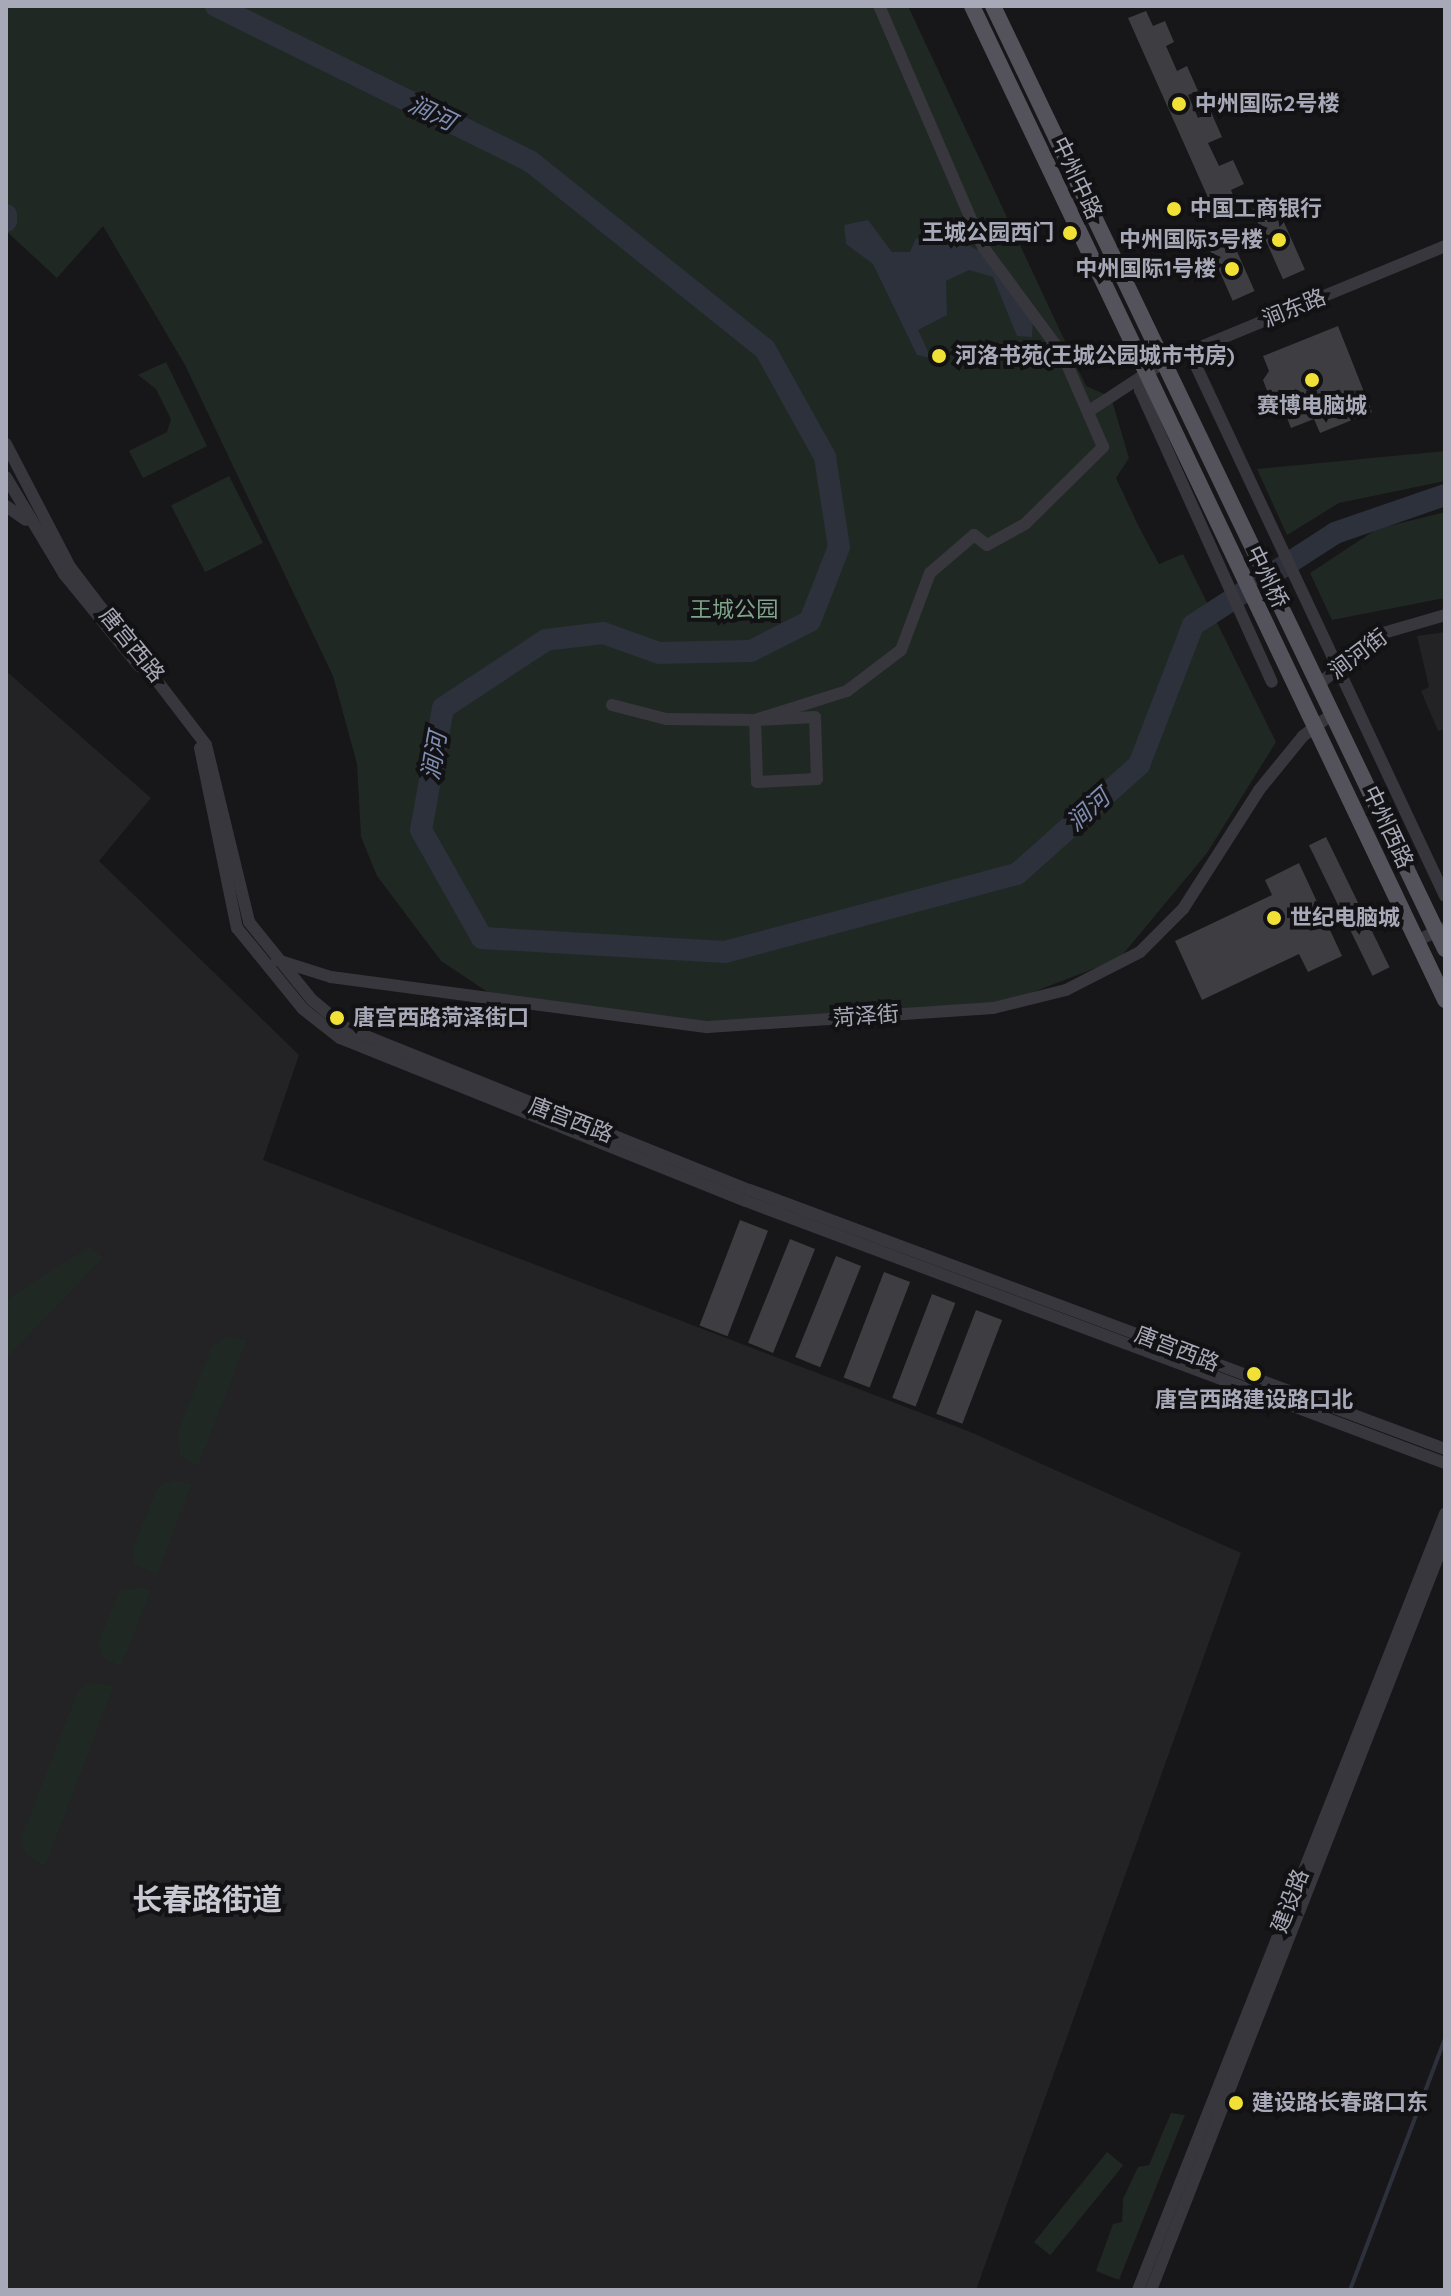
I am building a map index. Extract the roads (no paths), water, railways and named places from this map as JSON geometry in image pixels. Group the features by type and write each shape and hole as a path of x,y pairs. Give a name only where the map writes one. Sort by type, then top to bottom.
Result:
{"main road":[{"name":"中州中路","path":"972,6 1147,377 1198,502"},
{"name":"中州中路","path":"993,6 1225,489"},
{"name":"中州桥","path":"1225,489 1310,665"},
{"name":"中州桥","path":"1198,502 1290,674"},
{"name":"中州西路","path":"1310,665 1441,930 1445,949"},
{"name":"中州西路","path":"1290,674 1445,1000"}],"street":[{"path":"755,720 847,691 882,669 901,650 930,573 974,535 987,545 1025,524 1103,447 1063,355 983,247 966,195 879,6"},
{"name":"涧东路","path":"1089,411 1165,366 1445,246"},
{"name":"涧东路","path":"1190,355 1445,253"},
{"path":"1190,355 1445,896"},
{"name":"唐宫西路","path":"6,444 11,479 28,521 199,746 237,928 303,1009 340,1038 731,1196 1445,1463"},
{"name":"唐宫西路","path":"11,479 41,517 70,567 206,745 217,771 235,884 249,922 277,960 323,1009 387,1049 1445,1449"},
{"path":"1198,502 1272,682"},
{"path":"6,506 28,521 41,517"},
{"name":"涧河街","path":"1319,684 1380,634 1445,615"},
{"path":"612,705 666,719 815,717 817,779 757,782 755,720"},
{"name":"菏泽街","path":"277,960 331,977 708,1027 993,1008 1066,990 1140,952 1183,909 1259,790 1314,723 1333,713"},
{"path":"1418,940 1441,930"},
{"name":"建设路","path":"1138,2290 1445,1514"},
{"name":"建设路","path":"1151,2290 1445,1539"}],"waterway":[{"name":"涧河","path":"216,6 530,161 765,349 825,457 839,547 810,621 751,651 659,653 603,633 546,640 443,708 421,830 482,938 725,952 1017,874 1139,765 1193,625 1335,533 1445,495"},
{"name":"涧河","path":"6,215 6,221"},
{"path":"1350,2290 1445,2039"}],"place":[{"name":"中州国际2号楼","path":"1179,104"},
{"name":"中国工商银行","path":"1174,209"},
{"name":"王城公园西门","path":"1070,233"},
{"name":"中州国际3号楼","path":"1279,240"},
{"name":"中州国际1号楼","path":"1232,269"},
{"name":"河洛书苑(王城公园城市书房)","path":"939,356"},
{"name":"赛博电脑城","path":"1312,380"},
{"name":"世纪电脑城","path":"1274,918"},
{"name":"唐宫西路菏泽街口","path":"337,1018"},
{"name":"唐宫西路建设路口北","path":"1254,1374"},
{"name":"建设路长春路口东","path":"1236,2103"}],"district":[{"name":"长春路街道","path":"207,1899"}],"park label":[{"name":"王城公园","path":"734,610"}]}
